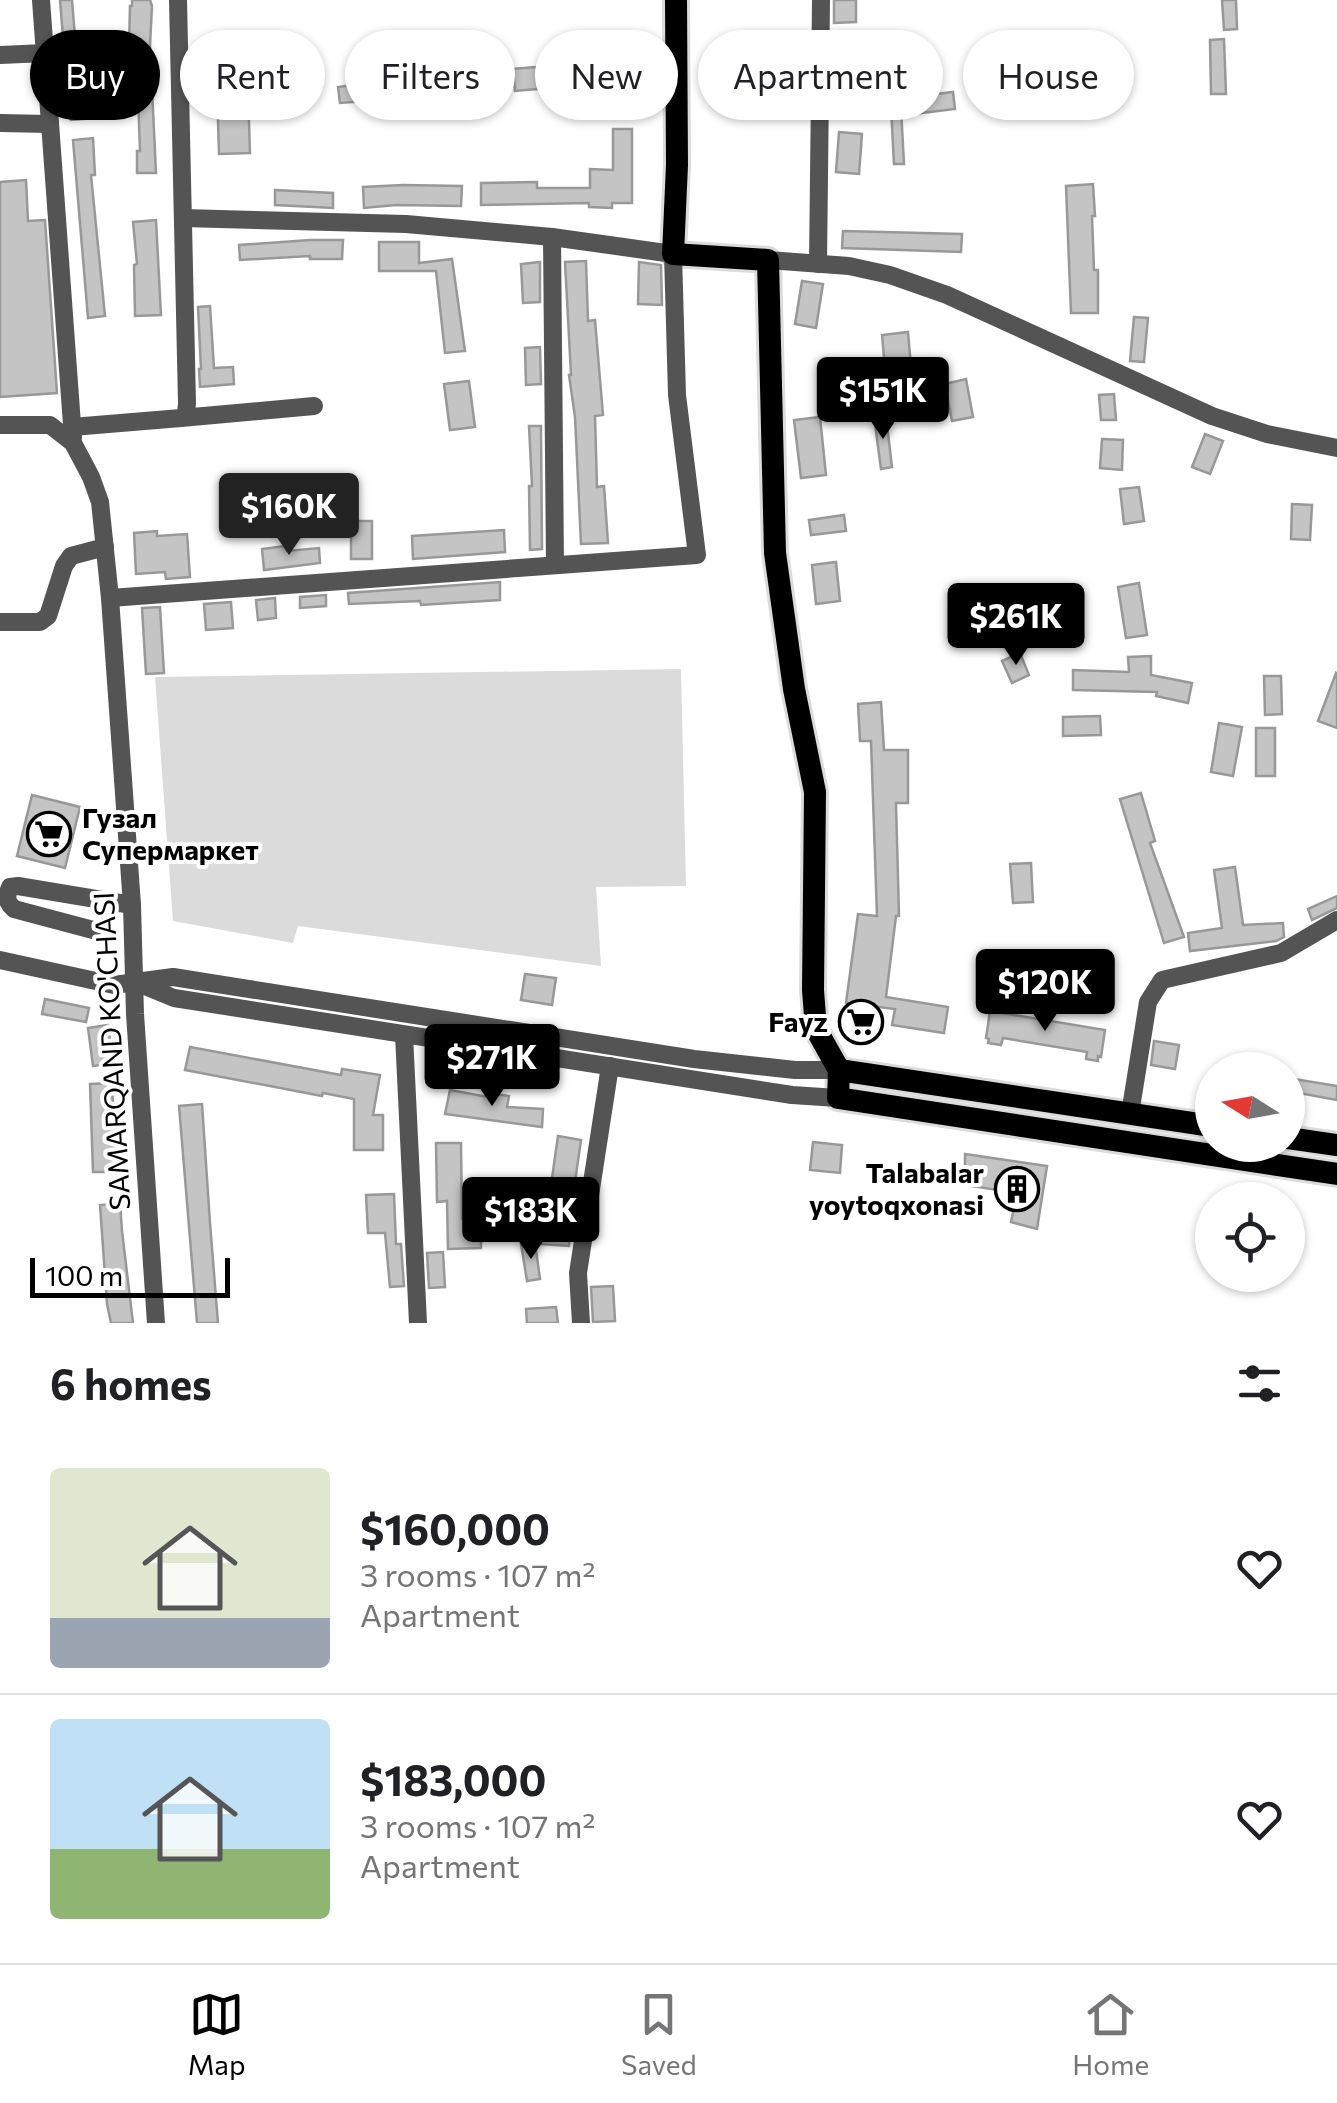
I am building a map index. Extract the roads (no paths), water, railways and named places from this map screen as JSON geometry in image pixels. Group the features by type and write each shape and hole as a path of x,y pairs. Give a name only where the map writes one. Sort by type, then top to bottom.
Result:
{"main road":[{"path":"676,0 679,255 768,260 775,553 794,690 815,792 816,1029 839,1070 838,1098 1337,1174"},
{"path":"839,1070 1195,1124"},
{"path":"1305,1140 1337,1145"}],"street":[{"path":"41,0 43,30"},
{"path":"178,0 188,403 181,418"},
{"path":"818,264 821,0"},
{"path":"0,54 30,54"},
{"path":"50,120 73,435"},
{"path":"0,123 50,124"},
{"path":"110,598 697,555 678,396 679,255 552,237 406,224 183,218"},
{"path":"552,237 555,565"},
{"path":"768,260 849,266 890,275 947,294 1212,416 1267,434 1337,448"},
{"path":"0,425 50,425 73,435 181,418 314,406"},
{"name":"SAMARQAND KO'CHASI","path":"73,435 100,502 110,598 156,1323"},
{"path":"0,622 40,622 48,616 71,556 104,547"},
{"path":"93,930 14,908 6,896 10,888 18,886 132,905"},
{"path":"1130,1114 1148,1002 1162,980 1281,953 1337,920"},
{"path":"0,960 114,985 173,977 694,1059 796,1070 839,1070"},
{"path":"134,982 174,998 792,1096 838,1098"},
{"path":"404,1035 418,1323"},
{"path":"581,1323 578,1272 610,1066"}],"place":[{"name":"Гузал Супермаркет","path":"49,834"},
{"name":"Fayz","path":"861,1022"},
{"name":"Talabalar yoytoqxonasi","path":"1017,1189"}]}
